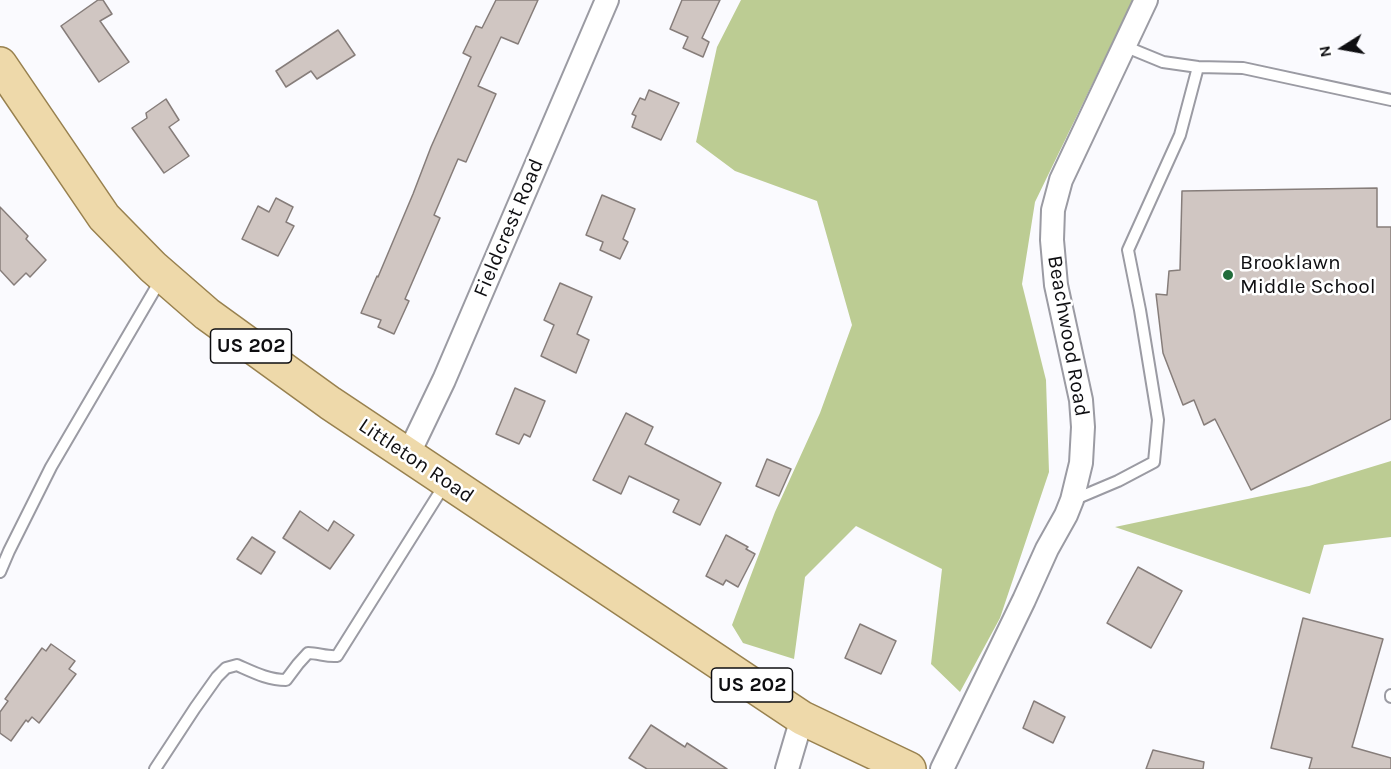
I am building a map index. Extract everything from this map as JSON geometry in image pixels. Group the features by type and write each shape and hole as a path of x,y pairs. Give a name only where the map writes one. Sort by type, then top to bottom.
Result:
{"main road":[{"name":"Littleton Road","path":"0,64 104,217 163,276 207,314 330,403 802,718 909,769"}],"street":[{"name":"Fieldcrest Road","path":"408,455 444,380 607,0"},
{"name":"Beachwood Road","path":"942,769 1072,500 1081,462 1083,427 1081,400 1056,285 1052,240 1053,210 1061,180 1146,0"},
{"path":"787,769 802,718"}],"lane":[{"path":"1124,46 1163,62 1198,67 1243,68 1391,100"},
{"path":"1072,500 1118,481 1154,462 1158,420 1128,250 1180,135 1198,67"},
{"path":"0,572 51,467 163,276"},
{"path":"155,769 195,708 226,668 237,665 269,678 286,680 308,653 337,656 447,482"}],"green space":[{"path":"741,0 1133,0 1035,202 1022,284 1046,380 1049,472 1000,618 960,692 931,664 942,569 856,526 805,577 794,659 743,643 732,625 775,512 820,413 852,325 817,201 735,171 696,142 717,47"},
{"path":"1391,461 1391,537 1324,545 1310,594 1115,527 1309,486"}],"building":[{"path":"98,0 103,0 112,14 100,21 129,62 99,82 61,26"},
{"path":"496,0 538,0 518,44 501,37 478,86 496,94 466,162 458,159 434,215 440,218 405,299 409,301 394,334 378,327 381,320 361,313 471,57 463,53 476,26 482,28"},
{"path":"682,0 720,0 702,38 709,42 703,57 683,48 688,37 670,29"},
{"path":"338,30 355,55 317,79 311,71 286,87 276,71"},
{"path":"649,90 679,103 661,140 632,127 636,116 632,114 640,98 645,100"},
{"path":"166,99 179,120 169,127 189,156 164,173 132,128 147,118 146,113"},
{"name":"Brooklawn Middle School","path":"1377,188 1377,227 1391,227 1391,419 1251,490 1215,419 1204,425 1194,400 1183,405 1163,353 1156,294 1167,295 1169,271 1180,270 1182,191"},
{"path":"602,195 635,209 623,239 628,242 620,259 600,250 603,242 586,235"},
{"path":"276,198 293,207 286,222 294,226 278,256 242,239 258,206 269,212"},
{"path":"0,207 28,236 26,239 46,260 30,277 26,273 14,285 0,270"},
{"path":"560,283 592,297 577,334 589,340 576,373 541,356 554,325 544,320"},
{"path":"515,388 545,401 530,437 524,434 519,444 496,434"},
{"path":"626,413 653,427 645,444 721,483 700,525 673,512 679,500 629,476 621,494 593,480"},
{"path":"767,459 791,469 779,496 756,486"},
{"path":"300,511 328,531 334,521 354,535 330,569 283,538"},
{"path":"726,535 748,547 746,549 755,554 738,587 726,580 723,585 706,576"},
{"path":"252,537 275,552 261,574 237,559"},
{"path":"1138,567 1182,591 1151,648 1107,623"},
{"path":"1303,618 1383,639 1352,747 1391,758 1391,769 1309,769 1312,758 1271,748"},
{"path":"860,624 896,641 881,674 845,658"},
{"path":"51,644 75,661 69,669 76,674 39,723 32,717 28,722 26,720 11,741 0,733 0,712 8,701 5,699 42,648 46,651"},
{"path":"1034,701 1065,717 1053,743 1023,728"},
{"path":"651,725 685,747 687,743 727,769 647,769 629,758"},
{"path":"1153,750 1204,762 1203,769 1146,769"}],"place":[{"name":"Brooklawn Middle School","path":"1228,275"}]}
